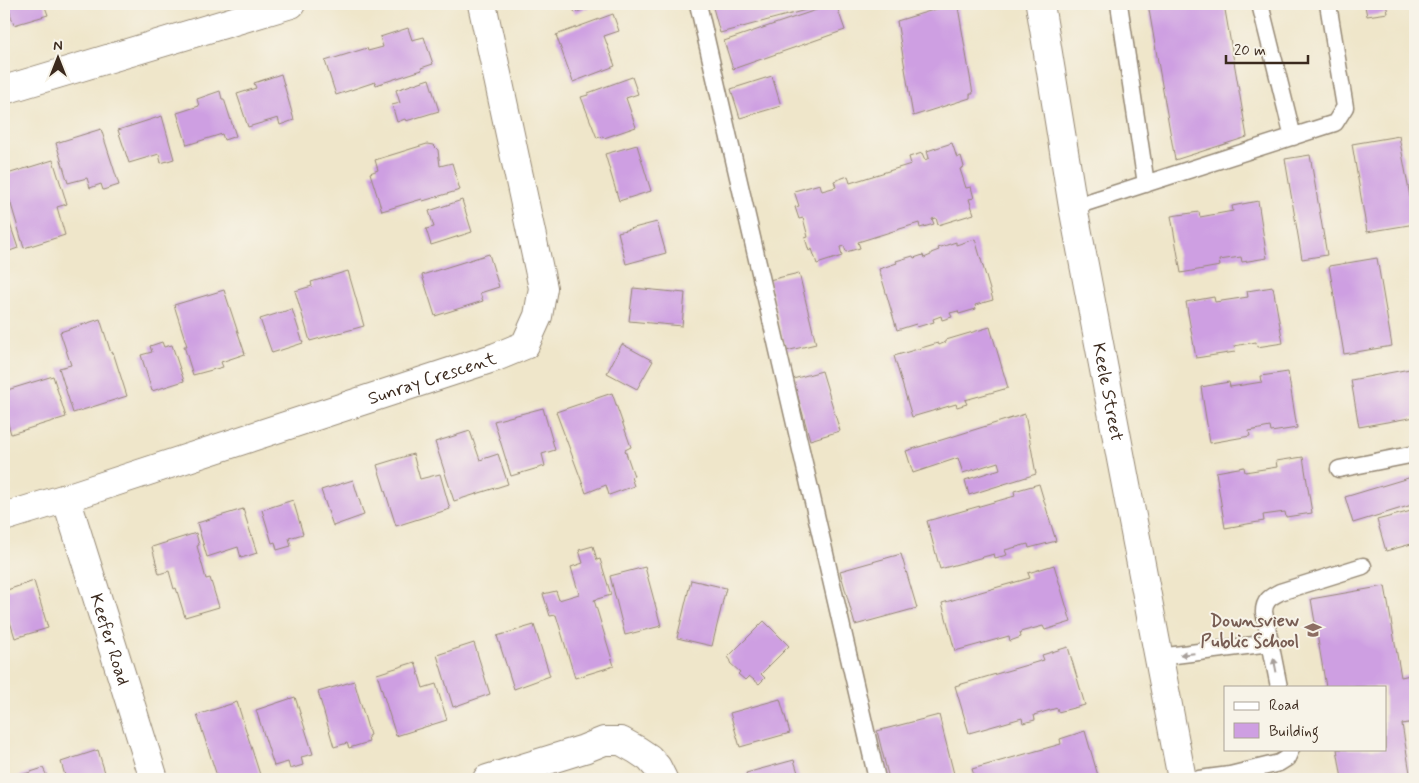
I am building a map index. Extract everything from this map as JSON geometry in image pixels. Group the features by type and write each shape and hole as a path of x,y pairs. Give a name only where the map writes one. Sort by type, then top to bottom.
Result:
{"street":[{"path":"4,90 292,4"},
{"name":"Sunray Crescent","path":"4,516 66,498 496,357 525,345 538,316 543,288 482,4"},
{"name":"Keele Street","path":"1040,4 1073,207 1182,779"},
{"name":"Keefer Road","path":"66,498 154,779"},
{"path":"487,779 604,741 621,742 637,750 649,758 657,767 663,779"}],"lane":[{"path":"698,4 877,779"},
{"path":"1119,4 1146,184"},
{"path":"1260,4 1293,137"},
{"path":"1073,207 1335,123 1345,107 1328,4"},
{"path":"1339,469 1415,454"},
{"path":"1279,686 1264,605 1270,598 1280,592 1363,566"},
{"path":"1158,658 1270,643"},
{"path":"1199,779 1230,775 1279,763 1287,758 1291,750"}],"building":[{"path":"7,4 44,4 48,15 14,25"},
{"path":"571,4 597,4 575,13"},
{"path":"712,4 816,4 817,7 720,33"},
{"path":"836,4 845,30 733,69 724,41"},
{"path":"953,4 955,8 958,7 973,94 970,94 970,98 913,116 897,21"},
{"path":"1148,4 1224,4 1247,137 1175,160"},
{"path":"1352,4 1386,4 1388,13 1367,16 1365,6 1353,7"},
{"path":"613,14 619,31 604,36 615,66 573,82 556,35"},
{"path":"408,28 412,40 424,37 433,64 421,68 422,70 376,85 375,82 336,95 325,61 367,48 368,51 383,47 380,37"},
{"path":"281,74 294,120 280,125 278,118 248,127 237,94 256,88 254,83"},
{"path":"772,76 781,106 740,118 731,89"},
{"path":"632,77 638,94 626,98 636,127 604,138 603,136 597,138 581,97"},
{"path":"429,79 439,111 397,122 392,105 400,103 396,90"},
{"path":"220,91 236,136 224,140 222,134 187,145 177,113 199,106 197,99"},
{"path":"162,116 174,159 161,163 159,154 129,163 118,130"},
{"path":"101,129 119,185 103,190 101,184 90,188 87,178 68,183 56,143"},
{"path":"1399,136 1415,224 1367,232 1352,144"},
{"path":"952,143 957,158 961,156 964,167 960,169 966,188 971,187 974,198 969,199 974,214 938,225 936,218 932,219 934,224 920,228 919,223 858,242 860,248 846,252 844,246 840,247 842,256 817,264 812,249 809,251 805,238 808,237 803,218 799,219 795,207 799,206 794,191 820,184 822,191 836,187 834,181 848,176 850,183 911,164 909,157 922,153 925,160 929,158 927,151"},
{"path":"427,144 433,145 438,150 440,166 452,163 460,190 382,211 370,173 378,170 375,160"},
{"path":"637,145 651,191 619,201 605,154"},
{"path":"1310,155 1327,255 1302,259 1285,159"},
{"path":"53,160 67,204 57,207 65,235 24,248 4,181 4,175"},
{"path":"462,200 472,232 431,245 426,229 434,227 429,211"},
{"path":"1258,201 1267,258 1242,262 1241,257 1219,260 1220,266 1181,273 1171,216 1199,212 1200,217 1233,211 1232,206"},
{"path":"9,221 18,248 4,253 4,223"},
{"path":"657,222 666,253 626,264 618,232"},
{"path":"975,239 993,300 975,305 976,309 959,314 958,311 950,313 952,317 942,320 941,316 933,319 934,322 917,327 916,324 897,330 879,269 913,256 914,258 923,255 924,258 939,250 938,248 956,242 956,245"},
{"path":"489,254 499,287 480,293 483,301 435,316 422,275"},
{"path":"1377,258 1392,346 1344,354 1329,266"},
{"path":"348,271 364,326 310,341 295,291 312,286 311,282"},
{"path":"799,273 816,344 786,351 769,280"},
{"path":"1273,287 1283,343 1257,347 1256,342 1234,346 1235,352 1196,358 1186,302 1214,297 1215,302 1248,297 1247,291"},
{"path":"633,288 685,293 682,326 629,321"},
{"path":"224,290 245,354 221,362 223,367 193,375 184,346 187,346 174,305"},
{"path":"292,309 303,343 272,353 260,319"},
{"path":"100,319 127,396 73,413 59,368 71,365 60,332"},
{"path":"990,327 1008,388 965,400 967,404 957,407 956,404 912,417 894,356 938,343 939,345 946,342 946,340"},
{"path":"162,342 164,347 172,345 184,381 152,391 141,355 152,352 150,346"},
{"path":"622,344 653,361 637,389 607,373"},
{"path":"1415,368 1415,417 1359,427 1351,380"},
{"path":"822,371 840,431 810,440 793,379"},
{"path":"1288,372 1297,428 1271,432 1270,427 1249,431 1250,436 1210,443 1201,387 1229,382 1230,387 1262,382 1261,376"},
{"path":"53,376 66,417 11,434 4,410 4,391"},
{"path":"612,393 631,447 625,450 634,476 631,477 634,486 609,495 606,485 586,493 556,412"},
{"path":"543,408 555,450 542,454 545,466 511,476 494,421"},
{"path":"1025,414 1036,474 969,495 965,480 1000,469 998,462 963,473 958,458 913,473 906,451"},
{"path":"470,431 480,460 498,454 508,484 454,501 435,442"},
{"path":"413,454 420,479 440,474 450,509 396,526 377,465"},
{"path":"1303,457 1312,513 1286,517 1285,512 1263,515 1264,521 1225,528 1216,472 1244,467 1245,472 1277,467 1276,461"},
{"path":"1415,476 1415,504 1353,523 1345,497"},
{"path":"353,480 364,515 333,526 321,490"},
{"path":"1039,484 1056,541 1029,548 1028,544 1005,550 1007,555 995,558 994,554 940,569 927,521 1015,496 1014,491"},
{"path":"293,500 303,534 289,538 291,546 277,550 275,542 272,543 262,510"},
{"path":"243,509 257,553 241,558 238,547 207,557 197,523"},
{"path":"1415,510 1415,543 1386,551 1377,520"},
{"path":"196,533 199,545 197,546 206,579 210,578 219,607 185,617 169,571 159,574 152,547"},
{"path":"593,546 597,560 600,559 611,595 594,600 614,666 575,678 556,615 550,616 543,594 556,591 559,600 579,594 571,567 583,563 579,550"},
{"path":"901,554 917,608 855,625 840,571"},
{"path":"1054,565 1071,622 1045,630 1043,626 1020,632 1021,637 1010,641 1009,636 955,651 942,603 1030,578 1028,573"},
{"path":"645,567 661,626 625,635 610,576"},
{"path":"691,580 726,588 712,646 677,638"},
{"path":"34,581 48,628 15,638 4,602 4,591"},
{"path":"1385,586 1401,677 1415,674 1415,722 1402,724 1410,773 1412,773 1414,779 1342,779 1337,750 1386,750 1386,686 1326,686 1311,599"},
{"path":"764,621 789,646 761,674 765,678 759,684 749,676 745,680 738,674 740,672 730,663 731,661 728,657"},
{"path":"534,625 550,676 514,689 497,636"},
{"path":"474,643 490,694 453,707 437,655"},
{"path":"1068,647 1085,705 1058,712 1057,708 1034,715 1035,720 1023,723 1022,718 969,733 955,686 1044,660 1042,655"},
{"path":"415,662 423,688 436,684 447,720 396,736 377,674"},
{"path":"354,681 370,735 368,736 369,742 349,748 347,743 334,747 318,692"},
{"path":"295,697 313,754 301,757 303,765 290,769 288,762 274,766 256,710"},
{"path":"780,699 790,733 740,747 730,713"},
{"path":"237,702 261,778 218,779 197,715"},
{"path":"939,715 954,774 935,779 889,779 877,731"},
{"path":"1085,731 1099,779 975,779 972,769 1061,744 1060,739"},
{"path":"98,750 107,779 66,779 61,762"},
{"path":"794,760 800,779 748,779 746,773"},
{"path":"4,767 7,779 4,779"},
{"path":"43,768 48,778 54,777 55,779 9,779"}],"place":[{"name":"Downsview Public School","path":"1313,630"}]}
